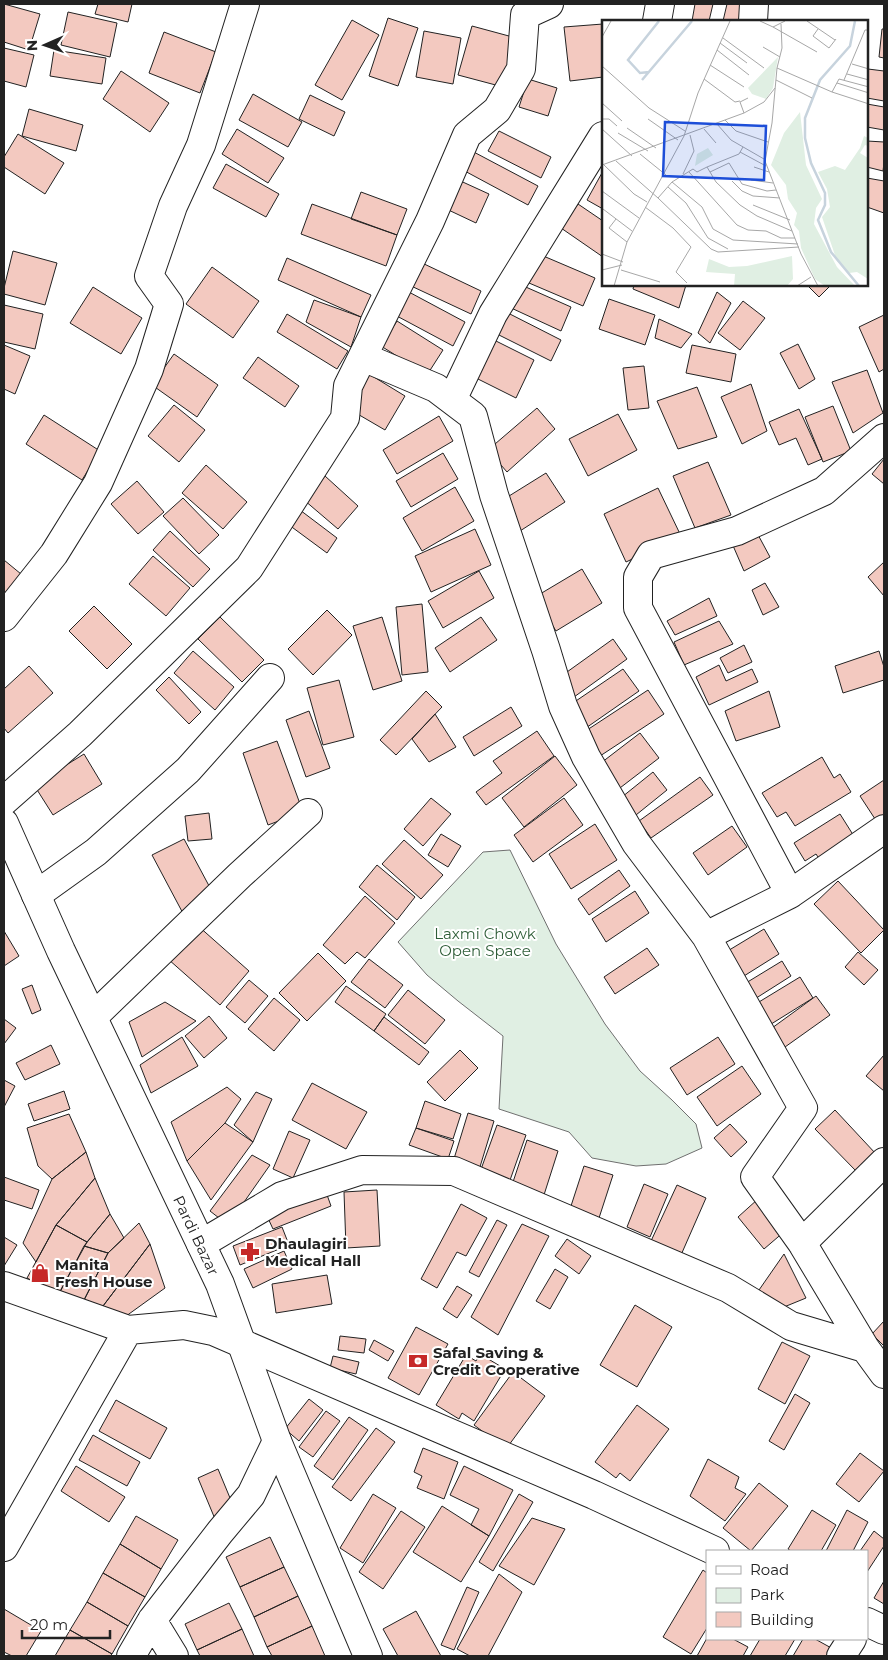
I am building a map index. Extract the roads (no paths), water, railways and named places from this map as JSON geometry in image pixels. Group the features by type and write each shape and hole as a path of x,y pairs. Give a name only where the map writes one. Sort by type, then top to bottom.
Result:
{"street":[{"path":"4,617 54,554 98,483 149,369 168,304 149,276 173,206 201,145 244,4"},
{"path":"4,801 80,734 249,568 345,418 348,386 430,221 467,135 496,110 521,69 525,16 549,4"},
{"path":"656,20 660,4"},
{"path":"753,20 754,4"},
{"path":"452,400 493,314 602,138"},
{"path":"363,357 436,388 473,416 494,495 563,706 586,757 636,843 706,936 803,1108 755,1177 802,1243 865,1348 884,1374"},
{"path":"790,894 638,608 638,577 651,555 737,531 824,491 884,438"},
{"path":"36,895 96,852 188,770 270,678"},
{"path":"93,1017 308,813"},
{"name":"Pardi Bazar","path":"4,823 93,1017 220,1284 277,1442 368,1656"},
{"path":"706,936 790,894 884,829"},
{"path":"802,1243 884,1162"},
{"path":"201,1244 282,1196 362,1170 454,1171 728,1288 791,1326 865,1348"},
{"path":"4,1286 128,1330 184,1325 213,1331 594,1495 713,1550"},
{"path":"4,1547 128,1330"},
{"path":"131,1656 152,1620 250,1495 277,1442"},
{"path":"152,1620 174,1656"},
{"path":"868,1622 884,1630"},
{"path":"841,1656 851,1640"}],"place":[{"name":"Dhaulagiri Medical Hall","path":"250,1252"},
{"name":"Manita Fresh House","path":"40,1273"},
{"name":"Safal Saving & Credit Cooperative","path":"418,1361"}],"park label":[{"name":"Laxmi Chowk Open Space","path":"485,942"}]}
